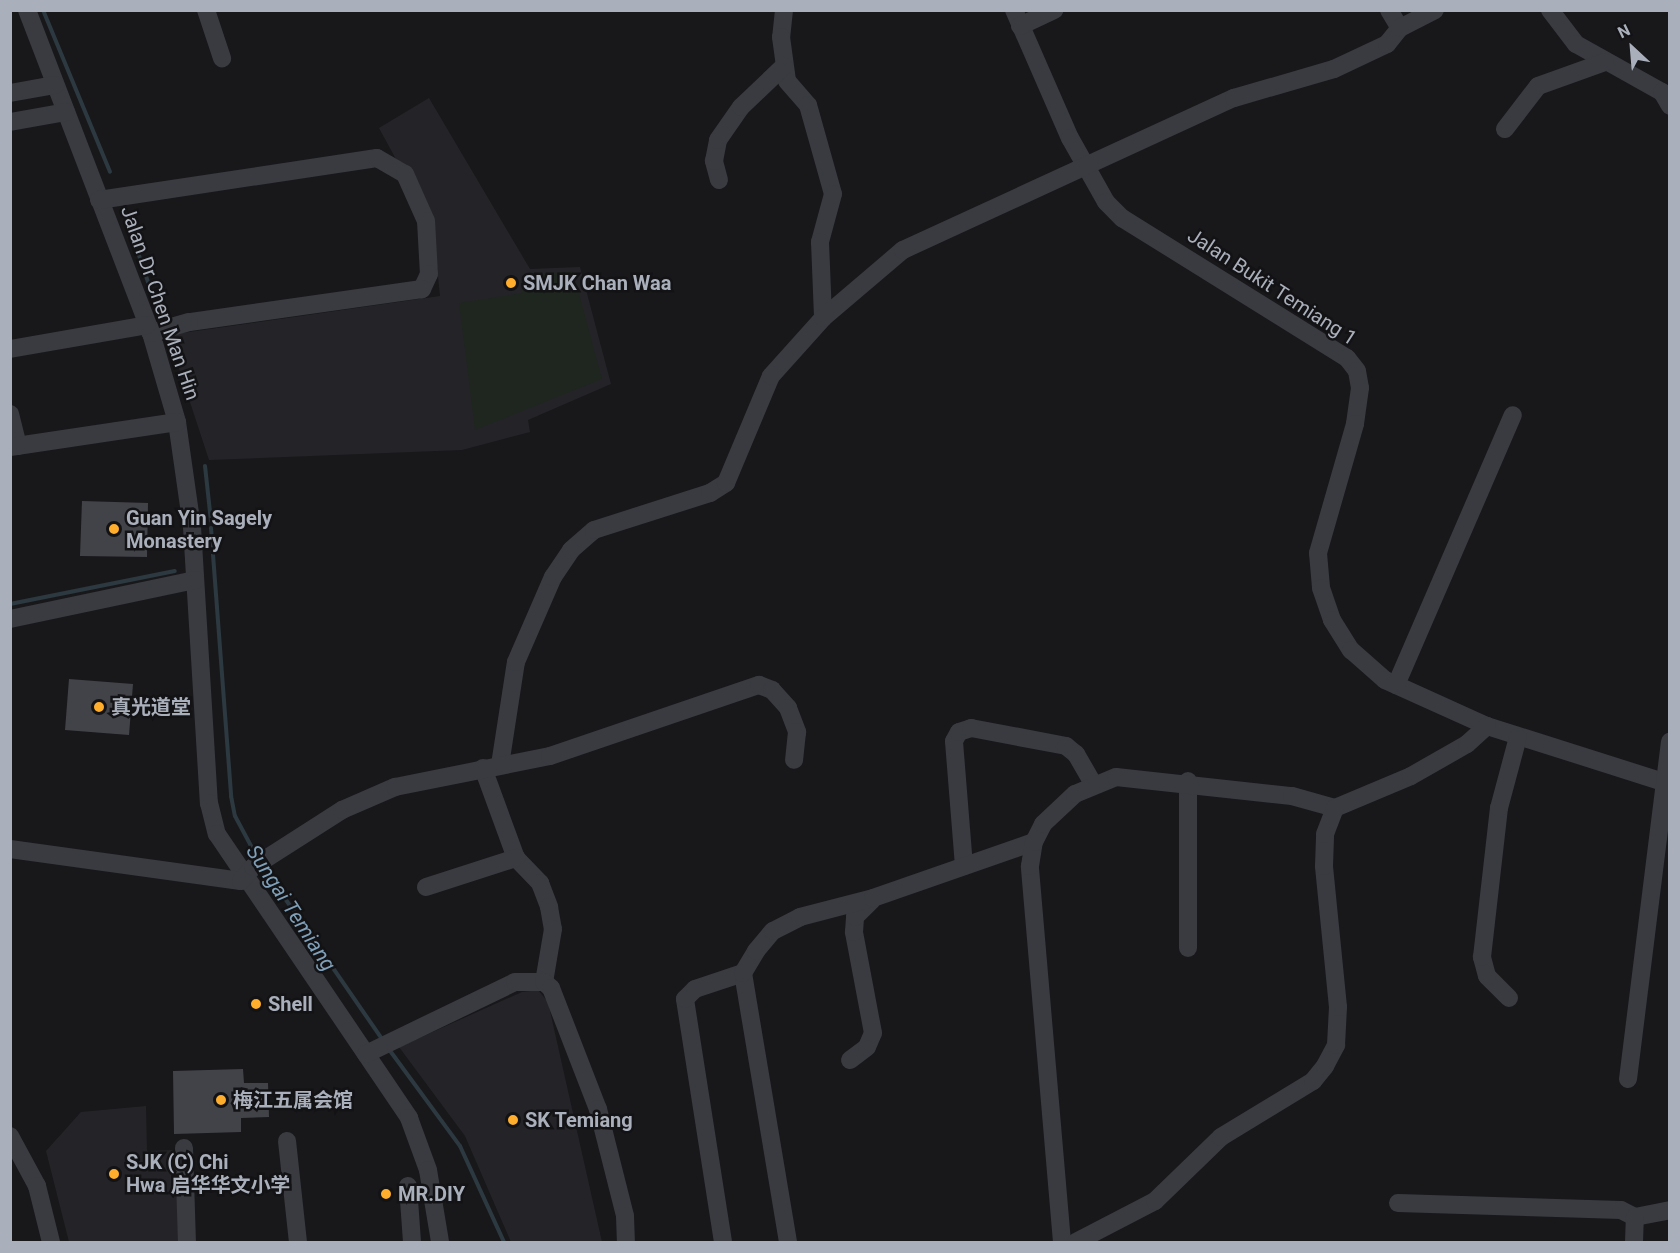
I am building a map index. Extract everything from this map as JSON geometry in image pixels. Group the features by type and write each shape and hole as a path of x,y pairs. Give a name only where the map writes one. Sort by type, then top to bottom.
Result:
{"street":[{"name":"Jalan Dr Chen Man Hin","path":"27,10 149,329 177,422 195,580 209,803 217,834 249,873 371,1051 418,1139 440,1242"},
{"path":"206,10 222,58"},
{"path":"784,10 783,66 787,81 808,105 833,194 820,242 823,318"},
{"path":"1017,18 1054,10"},
{"path":"1389,10 1400,28"},
{"path":"544,982 553,929 549,907 540,883 516,858 492,766 516,662 553,577 571,549 594,530 710,493 726,483 771,376 823,318 903,250 1234,98 1334,69 1387,44 1400,28 1436,10"},
{"path":"1550,10 1565,36 1605,62 1667,94"},
{"name":"Jalan Bukit Temiang 1","path":"1017,18 1084,168 1122,218 1347,358 1357,371 1360,388 1355,424 1318,553 1321,588 1332,620 1351,650 1371,671 1396,685 1487,726 1666,783"},
{"path":"1505,129 1538,86 1605,62"},
{"path":"719,180 714,161 718,140 741,107 783,66"},
{"path":"10,93 55,85"},
{"path":"10,122 66,112"},
{"path":"10,349 422,288 429,274 426,221 405,174 376,158 99,200"},
{"path":"10,414 14,446 177,422"},
{"path":"1396,685 1513,415"},
{"path":"10,619 195,580"},
{"path":"10,849 228,882 249,873 269,855 342,810 395,787 582,746 759,685 772,690 788,708 797,732 794,760"},
{"path":"1062,1242 1030,866 1034,842 1058,808 1093,783 1116,777 1188,781 1292,796 1335,808 1411,776 1467,744 1487,726"},
{"path":"964,866 954,741 959,732 971,728 1066,746 1076,754 1093,783"},
{"path":"1509,999 1487,976 1482,957 1499,808 1518,737"},
{"path":"1628,1079 1670,742"},
{"path":"1188,781 1188,948"},
{"path":"1076,1242 1155,1201 1221,1137 1313,1081 1325,1066 1336,1045 1338,1006 1324,866 1325,834 1335,808"},
{"path":"723,1242 685,999 695,989 742,973 772,931 800,917 873,898 1034,842"},
{"path":"426,887 516,858"},
{"path":"850,1060 867,1047 873,1033 854,932 855,917 873,898"},
{"path":"742,973 788,1242"},
{"path":"371,1051 392,1038 515,982 544,982 551,988 598,1108 625,1216 626,1242"},
{"path":"10,1136 37,1186 51,1242"},
{"path":"287,1141 298,1242"},
{"path":"184,1148 188,1242"},
{"path":"408,1186 412,1242"},
{"path":"1398,1203 1621,1210 1635,1217 1670,1210"},
{"path":"1634,1242 1635,1217"}],"shaded area":[{"name":"SMJK Chan Waa","path":"429,98 530,269 580,267 611,384 528,420 530,432 462,450 209,460 168,335 440,296 433,227 379,128"},
{"path":"573,271 602,379 475,430 459,303 522,293 521,276"},
{"name":"SK Temiang","path":"538,990 548,1002 602,1242 511,1242 465,1136 399,1047 522,992"},
{"name":"SJK (C) Chi Hwa 启华华文小学","path":"146,1106 147,1151 174,1150 180,1242 69,1242 46,1151 81,1112"}],"building":[{"name":"Guan Yin Sagely Monastery","path":"82,501 148,503 147,557 80,556"},
{"name":"真光道堂","path":"69,679 133,684 129,735 65,730"},
{"name":"梅江五属会馆","path":"243,1069 244,1083 268,1083 269,1117 241,1118 241,1132 174,1134 173,1071"}],"waterway":[{"name":"Sungai Temiang","path":"43,10 110,172"},
{"name":"Sungai Temiang","path":"124,211 148,282"},
{"name":"Sungai Temiang","path":"205,466 211,521"},
{"name":"Sungai Temiang","path":"211,528 231,796 235,816 258,859"},
{"path":"10,604 175,571"},
{"name":"Sungai Temiang","path":"264,868 382,1039"},
{"name":"Sungai Temiang","path":"388,1048 460,1146 504,1242"}],"place":[{"name":"SMJK Chan Waa","path":"511,283"},
{"name":"Guan Yin Sagely Monastery","path":"114,529"},
{"name":"真光道堂","path":"99,707"},
{"name":"Shell","path":"256,1004"},
{"name":"梅江五属会馆","path":"221,1100"},
{"name":"SK Temiang","path":"513,1120"},
{"name":"SJK (C) Chi Hwa 启华华文小学","path":"114,1174"},
{"name":"MR.DIY","path":"386,1194"}]}
